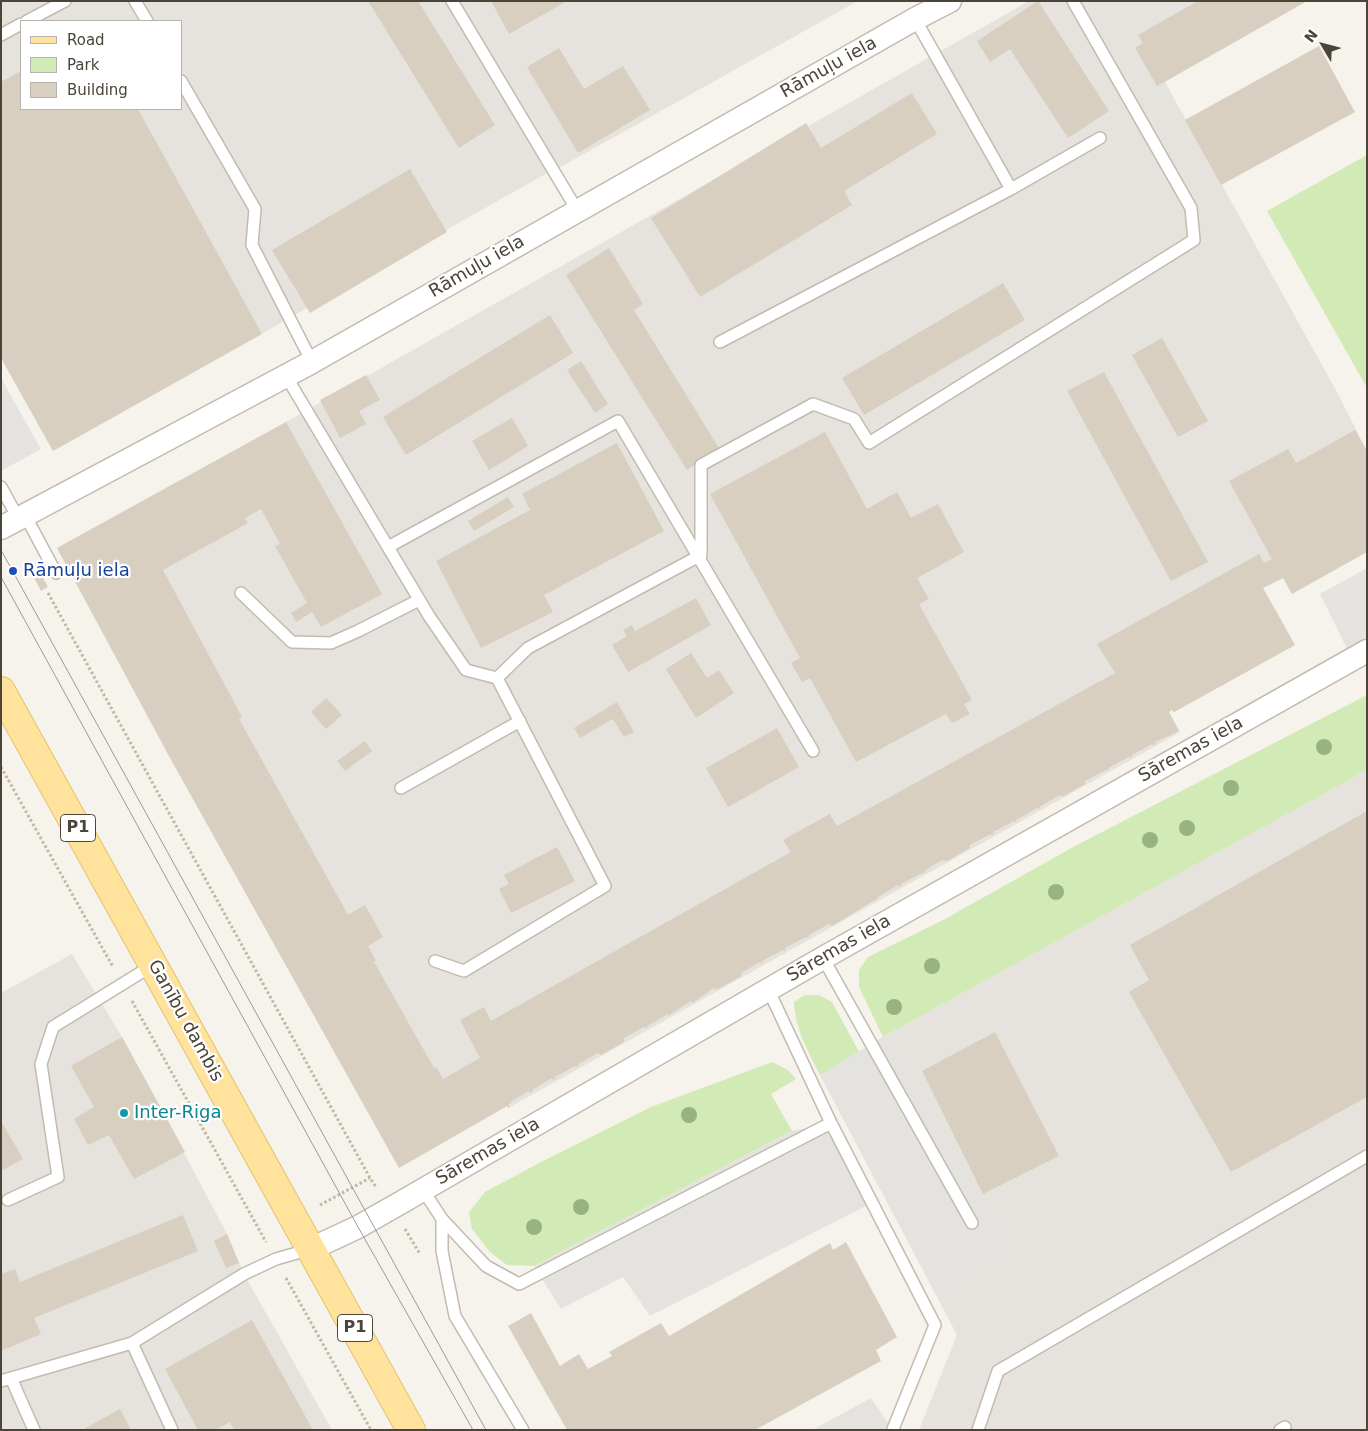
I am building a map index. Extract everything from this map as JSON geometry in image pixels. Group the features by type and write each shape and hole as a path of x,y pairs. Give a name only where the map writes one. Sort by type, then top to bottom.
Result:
{"main road":[{"name":"Ganību dambis","path":"1,691 411,1430"}],"street":[{"name":"Rāmuļu iela","path":"15,520 312,362 920,11 950,1"},
{"name":"Sāremas iela","path":"311,1249 358,1226 423,1190 768,989 1367,651"}],"lane":[{"path":"29,20 65,1"},
{"path":"135,1 145,20"},
{"path":"452,1 577,210"},
{"path":"497,678 528,648 701,555 701,465 814,404 854,419 869,443 1194,240 1191,208 1073,1"},
{"path":"920,11 1011,189"},
{"path":"1,35 20,25"},
{"path":"182,84 255,209 252,245 312,362"},
{"path":"720,342 1011,189 1100,138"},
{"path":"286,376 419,600 466,670 497,678 605,886 464,971 435,961"},
{"path":"388,546 618,421 813,751"},
{"path":"1,486 15,520 56,573"},
{"path":"241,593 292,642 331,643 419,600"},
{"path":"401,788 520,721"},
{"path":"823,958 972,1223"},
{"path":"8,1200 58,1177 42,1064 53,1028 154,964"},
{"path":"768,989 830,1123 936,1324 893,1429"},
{"path":"423,1190 442,1219 486,1266 519,1284 830,1123"},
{"path":"978,1430 998,1371 1367,1156"},
{"path":"442,1219 442,1250 455,1316 523,1430"},
{"path":"34,1430 6,1379 132,1343 244,1274 276,1259 311,1249"},
{"path":"132,1343 172,1430"}],"path":[{"path":"50,586 48,593 370,1178 392,1207 422,1257 448,1281"},
{"path":"1,767 371,1430"}],"shaded area":[{"path":"1,1 858,1 549,172 53,451 1,358"},
{"path":"1029,1 1307,1 1165,82 1337,392 1367,451 1283,578 1263,588 1295,645 1174,712 1172,710 1169,712 1179,733 510,1107 508,1108 507,1106 399,1168 169,756 57,548 286,422"},
{"path":"1,378 41,449 1,471"},
{"path":"1367,568 1367,651 1352,659 1320,594"},
{"path":"1367,770 1367,1430 919,1430 957,1335 820,1075 883,1037"},
{"path":"72,954 122,1037 185,1152 227,1234 244,1274 332,1430 1,1430 1,993"},
{"path":"883,1037 1011,1248 936,1293 820,1075"},
{"path":"831,1123 872,1203 650,1316 623,1277 561,1309 534,1266 792,1131"},
{"path":"871,1398 893,1430 812,1430"}],"green space":[{"path":"1367,155 1367,388 1267,211"},
{"path":"1367,695 1367,770 883,1037 859,987 859,970 868,957 945,919 1075,846"},
{"path":"805,995 819,995 832,1002 859,1052 820,1075 803,1040 795,1012 794,1002"},
{"path":"772,1062 788,1070 796,1079 771,1094 792,1131 534,1266 507,1265 490,1252 472,1229 469,1212 485,1192 651,1107"}],"building":[{"path":"368,1 418,1 495,125 459,148"},
{"path":"491,1 567,1 509,34"},
{"path":"1038,1 1109,111 1068,138 1010,49 990,62 977,41"},
{"path":"1198,1 1307,1 1157,86 1135,48 1143,43 1138,35"},
{"path":"1319,46 1355,112 1221,185 1185,120"},
{"path":"559,48 584,89 623,66 650,110 578,153 527,67"},
{"path":"20,72 20,110 139,110 262,334 53,451 1,358 1,82"},
{"path":"912,93 937,134 844,191 852,205 700,297 651,218 806,123 821,148"},
{"path":"410,169 447,232 310,313 272,250"},
{"path":"609,248 643,304 634,310 720,450 687,470 566,275"},
{"path":"1003,283 1025,320 864,415 842,378"},
{"path":"550,315 573,353 406,455 383,417"},
{"path":"1162,338 1208,421 1178,437 1132,355"},
{"path":"581,361 608,404 595,413 567,370"},
{"path":"1104,372 1208,562 1171,581 1067,391"},
{"path":"366,375 380,400 359,411 366,424 340,438 320,400"},
{"path":"512,418 528,446 489,470 472,441"},
{"path":"286,422 382,594 321,627 312,612 296,622 291,613 307,603 275,546 280,544 261,509 245,518 248,523 163,570 242,717 239,719 348,915 365,905 383,937 368,946 376,961 374,962 434,1068 436,1067 443,1079 480,1058 460,1020 484,1007 491,1021 791,852 783,840 830,814 837,826 1115,673 1097,644 1259,554 1264,563 1272,559 1229,481 1288,449 1296,463 1355,430 1367,451 1367,552 1292,594 1283,578 1263,588 1295,645 1174,712 1172,710 1169,712 1179,731 1108,768 1107,771 1085,781 1085,784 1062,797 1060,795 1017,821 993,832 994,834 970,845 970,848 947,861 942,860 922,874 901,884 899,887 898,885 832,926 829,924 809,935 809,937 785,948 786,950 762,961 761,964 760,962 741,973 740,977 716,990 714,988 692,1003 691,1001 668,1016 668,1014 648,1027 644,1027 624,1038 624,1042 601,1055 598,1053 578,1064 579,1066 575,1066 555,1077 556,1079 553,1080 552,1078 530,1093 529,1091 510,1102 508,1105 510,1107 508,1108 507,1106 399,1168 169,756 57,548"},
{"path":"825,432 867,509 897,492 911,518 938,504 964,552 917,578 929,599 919,604 972,700 964,704 970,714 952,723 946,714 856,762 810,678 802,682 791,663 800,658 710,494"},
{"path":"617,443 664,531 544,595 553,612 481,648 436,561 530,510 522,494"},
{"path":"508,497 514,507 474,531 468,521"},
{"path":"40,572 48,587 41,591 33,576"},
{"path":"696,598 711,625 628,672 612,645 627,636 623,630 632,625 635,631"},
{"path":"691,653 707,678 719,670 734,693 696,718 666,669"},
{"path":"326,698 342,715 326,729 311,712"},
{"path":"617,702 634,732 624,737 613,719 580,738 574,728"},
{"path":"777,728 799,767 728,807 706,768"},
{"path":"365,741 372,751 345,771 337,761"},
{"path":"1367,811 1367,1097 1231,1172 1129,992 1149,980 1130,945"},
{"path":"557,847 575,881 511,913 499,889 509,884 504,875"},
{"path":"995,1032 1059,1156 983,1194 922,1071"},
{"name":"Inter-Riga","path":"122,1037 185,1152 134,1179 109,1135 88,1145 74,1119 94,1107 71,1066"},
{"path":"1,1121 23,1159 1,1171"},
{"path":"183,1215 198,1251 34,1318 41,1334 1,1351 1,1274 15,1269 20,1282"},
{"path":"227,1234 239,1263 226,1268 214,1241"},
{"path":"846,1242 897,1337 876,1350 881,1361 755,1430 567,1430 508,1326 531,1313 560,1366 579,1354 588,1369 612,1356 609,1352 661,1323 669,1336 830,1243 833,1250"},
{"path":"252,1320 313,1430 234,1430 230,1422 215,1430 198,1430 165,1369"},
{"path":"120,1409 131,1430 82,1430"}],"tram line":[{"path":"1,550 486,1430"},
{"path":"1,577 358,1227 473,1430"}],"place":[{"name":"Rāmuļu iela","path":"13,571"},
{"name":"Inter-Riga","path":"124,1113"}]}
